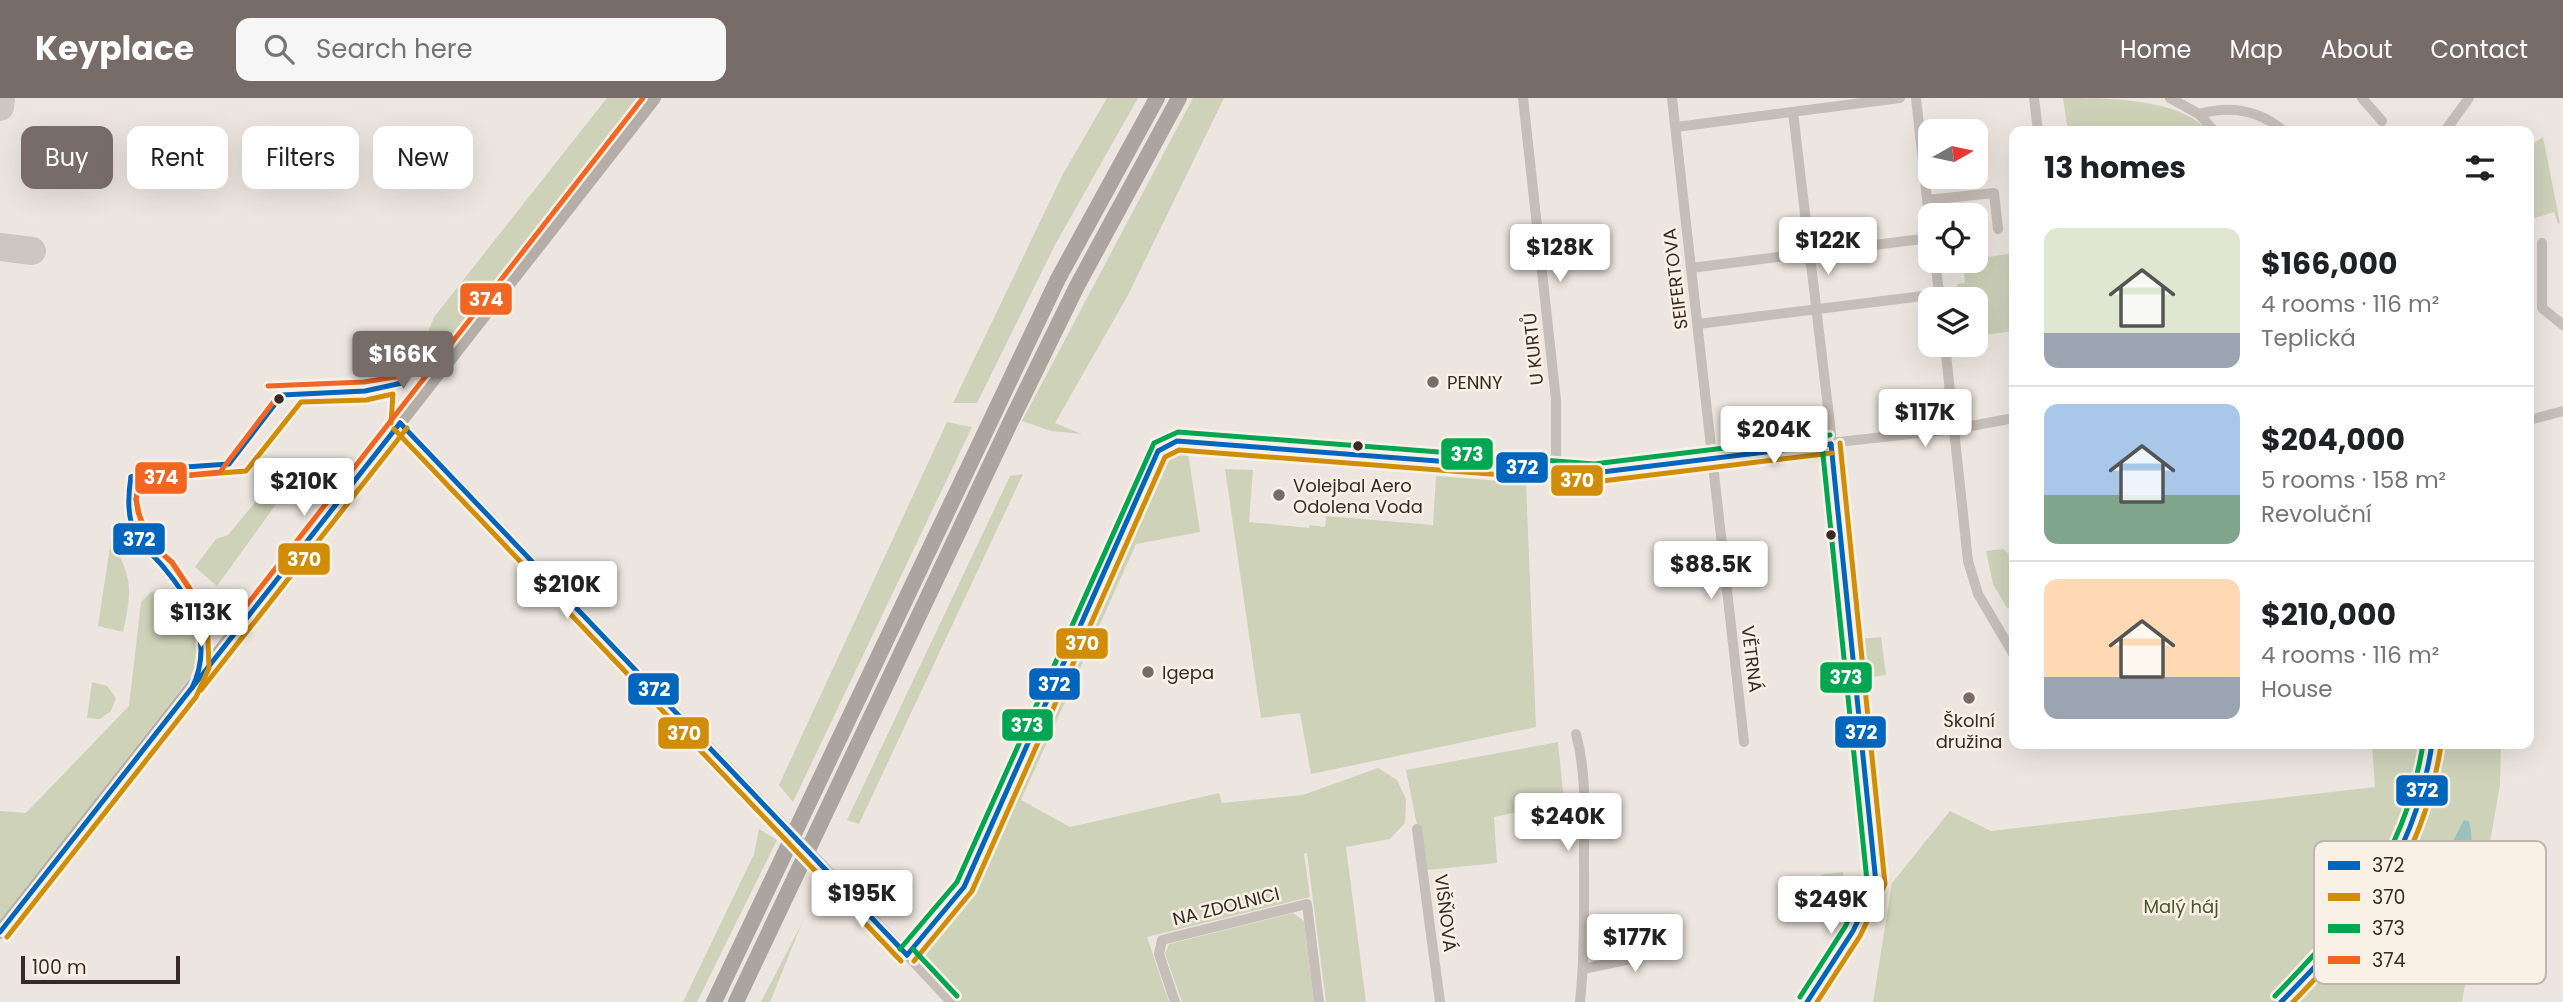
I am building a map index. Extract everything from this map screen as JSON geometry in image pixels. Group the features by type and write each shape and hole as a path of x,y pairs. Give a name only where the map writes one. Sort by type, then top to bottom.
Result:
{"highway":[{"path":"714,1002 1058,279 1157,98"},
{"path":"736,1002 1077,286 1179,98"}],"main road":[{"path":"0,932 654,98"}],"street":[{"name":"U KURTŮ","path":"1523,98 1556,400 1556,471"},
{"name":"SEIFERTOVA","path":"1672,98 1713,456"},
{"path":"1676,127 1900,98"},
{"path":"1916,98 1927,203"},
{"path":"2035,98 2038,126"},
{"path":"2170,98 2199,114 2210,126"},
{"path":"2362,98 2382,121"},
{"path":"2449,126 2469,98"},
{"path":"2199,114 2238,103 2278,126"},
{"path":"1793,112 1831,444 1876,883 1853,930 1807,1002"},
{"path":"1927,200 1994,192 1998,229"},
{"path":"1691,268 1918,240"},
{"path":"2542,243 2542,308 2563,325"},
{"path":"1698,324 1918,299"},
{"path":"1946,357 1973,582 2009,646"},
{"path":"2534,415 2563,411"},
{"path":"907,955 964,887 1158,451 1177,440 1594,473 1713,456 1955,429 2009,419"},
{"path":"400,423 951,1002"},
{"name":"VĚTRNÁ","path":"1713,456 1745,742"},
{"path":"1576,734 1581,753 1584,800 1584,968 1580,1002"},
{"path":"2406,841 2420,804 2431,749"},
{"name":"VIŠŇOVÁ","path":"1417,829 1440,1002"},
{"name":"NA ZDOLNICI","path":"1175,1002 1159,954 1162,940 1307,904 1320,1002"},
{"path":"1584,968 1640,957 1640,938"},
{"path":"2281,1002 2314,967"}],"green space":[{"path":"607,98 646,98 450,349 434,355 428,350 428,332 434,317"},
{"path":"1107,98 1138,98 1055,245 977,403 953,403 1063,174"},
{"path":"1193,98 1224,98 1127,297 1055,423 1082,434 1051,431 1022,421"},
{"path":"2063,98 2121,100 2161,106 2179,112 2202,126 2067,126"},
{"path":"2543,137 2560,223 2558,224 2554,212 2534,218 2534,143"},
{"path":"2009,254 2009,332 1988,334 1988,287 1957,287 1957,284 1965,283 1964,273 1988,273 1988,257"},
{"path":"947,422 972,427 793,802 779,785"},
{"path":"1176,453 1188,453 1200,532 1136,544 1021,800 1070,827 1219,793 1222,803 1303,795 1378,768 1397,780 1406,799 1405,823 1390,839 1346,847 1366,1002 1326,1002 1307,853 1304,854 1310,897 1147,937 1169,1002 955,1002 924,963 927,946 961,909 1161,463"},
{"path":"1225,469 1253,470 1249,522 1309,528 1310,525 1325,527 1326,516 1433,525 1436,476 1526,483 1536,727 1311,774 1300,713 1261,718"},
{"path":"1023,474 859,824 847,820 1010,476"},
{"path":"276,477 295,478 217,586 195,567 216,539 228,535"},
{"path":"111,540 129,585 123,632 98,626"},
{"path":"2003,549 2009,554 2009,607 1993,584 1986,551"},
{"path":"159,591 181,605 194,626 197,651 191,676 0,922 0,811 26,813 129,706 141,602 151,592"},
{"path":"1881,637 1886,675 1866,678 1861,639"},
{"path":"92,682 107,686 116,698 111,711 100,719 87,718"},
{"path":"1558,742 1564,802 1494,817 1497,863 1426,870 1406,770"},
{"name":"Malý háj","path":"2372,749 2501,749 2500,785 2490,841 2464,841 2467,820 2455,841 2314,841 2314,984 2465,984 2462,1002 1873,1002 1892,883 1950,811 1991,831 2375,787"},
{"path":"759,829 777,840 697,1002 683,1002 754,854"},
{"path":"1843,872 1846,905 1824,908 1821,875"},
{"path":"1293,913 1304,921 1314,1002 1182,1002 1165,954 1169,944"},
{"path":"802,923 770,1002 761,1002"}],"water":[{"path":"2464,820 2469,821 2472,841 2453,841"}],"taxiway":[{"path":"0,107 1,98"},
{"path":"0,247 32,251"}],"transit line":[{"name":"374","path":"275,400 220,472 158,478 139,484 136,499 138,512 152,545 172,562 204,610 232,624 643,98"},
{"name":"374","path":"268,386 364,382 432,371"},
{"name":"372","path":"131,477 156,469 229,464 282,395 365,391 402,383"},
{"name":"370","path":"7,937 196,697 209,668 207,615 172,563 152,544 142,527 136,499 139,484 158,478 246,471 301,402 366,400 393,394 391,423"},
{"name":"372","path":"400,423 907,955"},
{"name":"372","path":"0,932 400,423"},
{"name":"370","path":"201,690 407,428"},
{"name":"370","path":"394,429 901,961"},
{"name":"373","path":"900,949 957,882 1154,443 1178,432 1594,464 1830,435"},
{"name":"372","path":"907,955 964,887 1158,451 1177,441 1594,473 1831,444"},
{"name":"370","path":"1817,1002 1860,936 1885,884 1840,443"},
{"name":"372","path":"1807,1002 1853,931 1876,883 1831,444"},
{"name":"373","path":"1800,997 1845,927 1867,881 1822,445"},
{"name":"370","path":"914,961 972,891 1165,457 1179,450 1594,482 1832,453"},
{"name":"372","path":"131,477 129,504 134,531 175,582 192,610 197,625 201,656 192,688"},
{"name":"373","path":"2394,841 2415,784 2422,749"},
{"name":"372","path":"2403,841 2424,785 2431,749"},
{"name":"370","path":"2413,841 2433,786 2440,749"},
{"name":"373","path":"913,949 957,996"},
{"name":"373","path":"2275,996 2314,954"},
{"name":"372","path":"2281,1002 2314,968"},
{"name":"370","path":"2293,1002 2314,980"}],"place":[{"name":"PENNY","path":"1433,382"},
{"name":"Volejbal Aero Odolena Voda","path":"1279,495"},
{"name":"Igepa","path":"1148,672"},
{"name":"Školní družina","path":"1969,698"}]}
